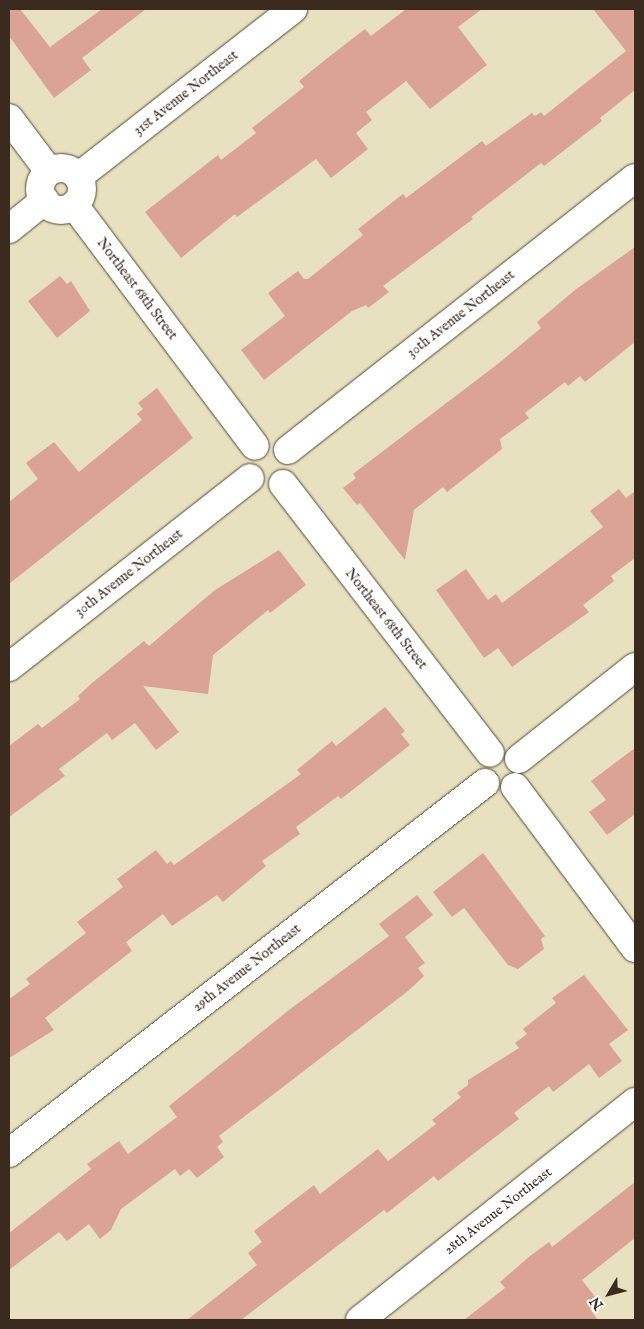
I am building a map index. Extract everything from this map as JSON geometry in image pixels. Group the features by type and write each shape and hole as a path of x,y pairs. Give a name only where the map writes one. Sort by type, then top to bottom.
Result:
{"street":[{"name":"31st Avenue Northeast","path":"78,177 293,9"},
{"path":"9,118 50,172"},
{"path":"65,168 78,177 82,188 74,205 58,209 45,200 41,185 50,172 65,168"},
{"name":"30th Avenue Northeast","path":"288,450 635,178"},
{"path":"9,229 45,200"},
{"name":"Northeast 68th Street","path":"74,205 255,446"},
{"path":"270,441 288,450 293,466 283,484 267,489 250,478 246,459 255,446 270,441"},
{"name":"30th Avenue Northeast","path":"9,667 250,478"},
{"name":"Northeast 68th Street","path":"283,484 490,753"},
{"path":"519,759 635,667"},
{"path":"504,750 519,759 523,774 515,787 499,792 485,783 481,765 490,753 504,750"},
{"name":"29th Avenue Northeast","path":"9,1153 485,783"},
{"path":"515,787 635,948"},
{"name":"28th Avenue Northeast","path":"360,1320 635,1102"}],"building":[{"path":"9,9 20,9 50,47 102,9 146,9 82,58 91,70 54,98 9,36"},
{"path":"406,9 482,9 458,27 487,65 430,109 406,81 366,112 372,120 356,133 368,149 331,178 316,159 237,217 235,214 181,258 145,212 218,155 221,160 256,133 252,128 304,87 299,81 330,56 365,29 371,36"},
{"path":"593,9 635,9 635,90 600,118 602,121 544,166 541,163 471,217 473,219 383,286 389,292 368,308 366,305 352,311 264,380 241,350 285,316 268,293 298,271 304,279 308,279 363,235 358,229 403,194 406,198 482,141 486,146 532,113 535,116 541,112 544,116 626,51"},
{"path":"635,247 635,342 585,382 580,376 568,386 565,382 525,413 529,418 500,439 502,449 447,492 443,487 414,510 405,560 360,503 357,505 343,488 356,478 353,474 499,363 541,328 537,322 575,290"},
{"path":"60,276 67,284 71,281 90,311 57,338 28,301"},
{"path":"157,388 193,438 9,584 9,502 38,479 26,463 54,442 79,472 142,420 137,414 143,409 138,403"},
{"path":"619,489 626,498 635,491 635,558 611,576 614,581 583,605 589,612 512,667 498,648 484,658 436,590 466,569 488,600 496,594 502,603 603,527 590,511"},
{"path":"279,550 306,585 270,613 268,610 213,655 208,694 143,686 179,732 156,750 135,723 112,740 107,733 59,769 65,776 9,817 9,746 38,724 42,728 80,699 78,696 92,683 144,641 149,646 215,590"},
{"path":"385,707 405,731 401,734 410,745 341,799 338,796 296,827 300,834 262,861 266,866 223,902 217,895 172,926 163,914 126,942 132,951 45,1018 54,1030 9,1058 9,999 30,984 26,979 86,933 77,922 123,887 117,879 156,850 167,864 171,861 174,865 301,774 297,770 332,741 336,746"},
{"path":"635,748 635,814 607,835 589,812 606,800 591,781"},
{"path":"483,853 545,936 541,939 544,949 518,969 508,965 464,908 452,917 433,892"},
{"path":"417,895 433,915 405,937 425,963 418,968 424,976 408,991 219,1136 223,1142 217,1147 224,1157 197,1178 189,1169 180,1176 175,1169 121,1209 111,1230 100,1239 89,1224 67,1241 59,1232 9,1270 9,1233 91,1169 87,1164 119,1141 128,1154 177,1117 169,1106 289,1010 389,936 379,924"},
{"path":"584,975 628,1030 609,1044 622,1061 599,1078 589,1064 553,1092 549,1086 514,1113 519,1119 438,1181 434,1176 387,1213 384,1210 241,1320 187,1320 257,1265 248,1253 262,1242 254,1231 314,1185 320,1194 378,1149 388,1161 436,1124 432,1120 461,1097 457,1093 468,1085 468,1080 519,1048 515,1043 527,1034 523,1029 556,1003 552,998"},
{"path":"635,1182 635,1238 582,1280 599,1302 590,1309 598,1320 464,1320 505,1288 500,1282 530,1256 549,1242 552,1247"}]}
